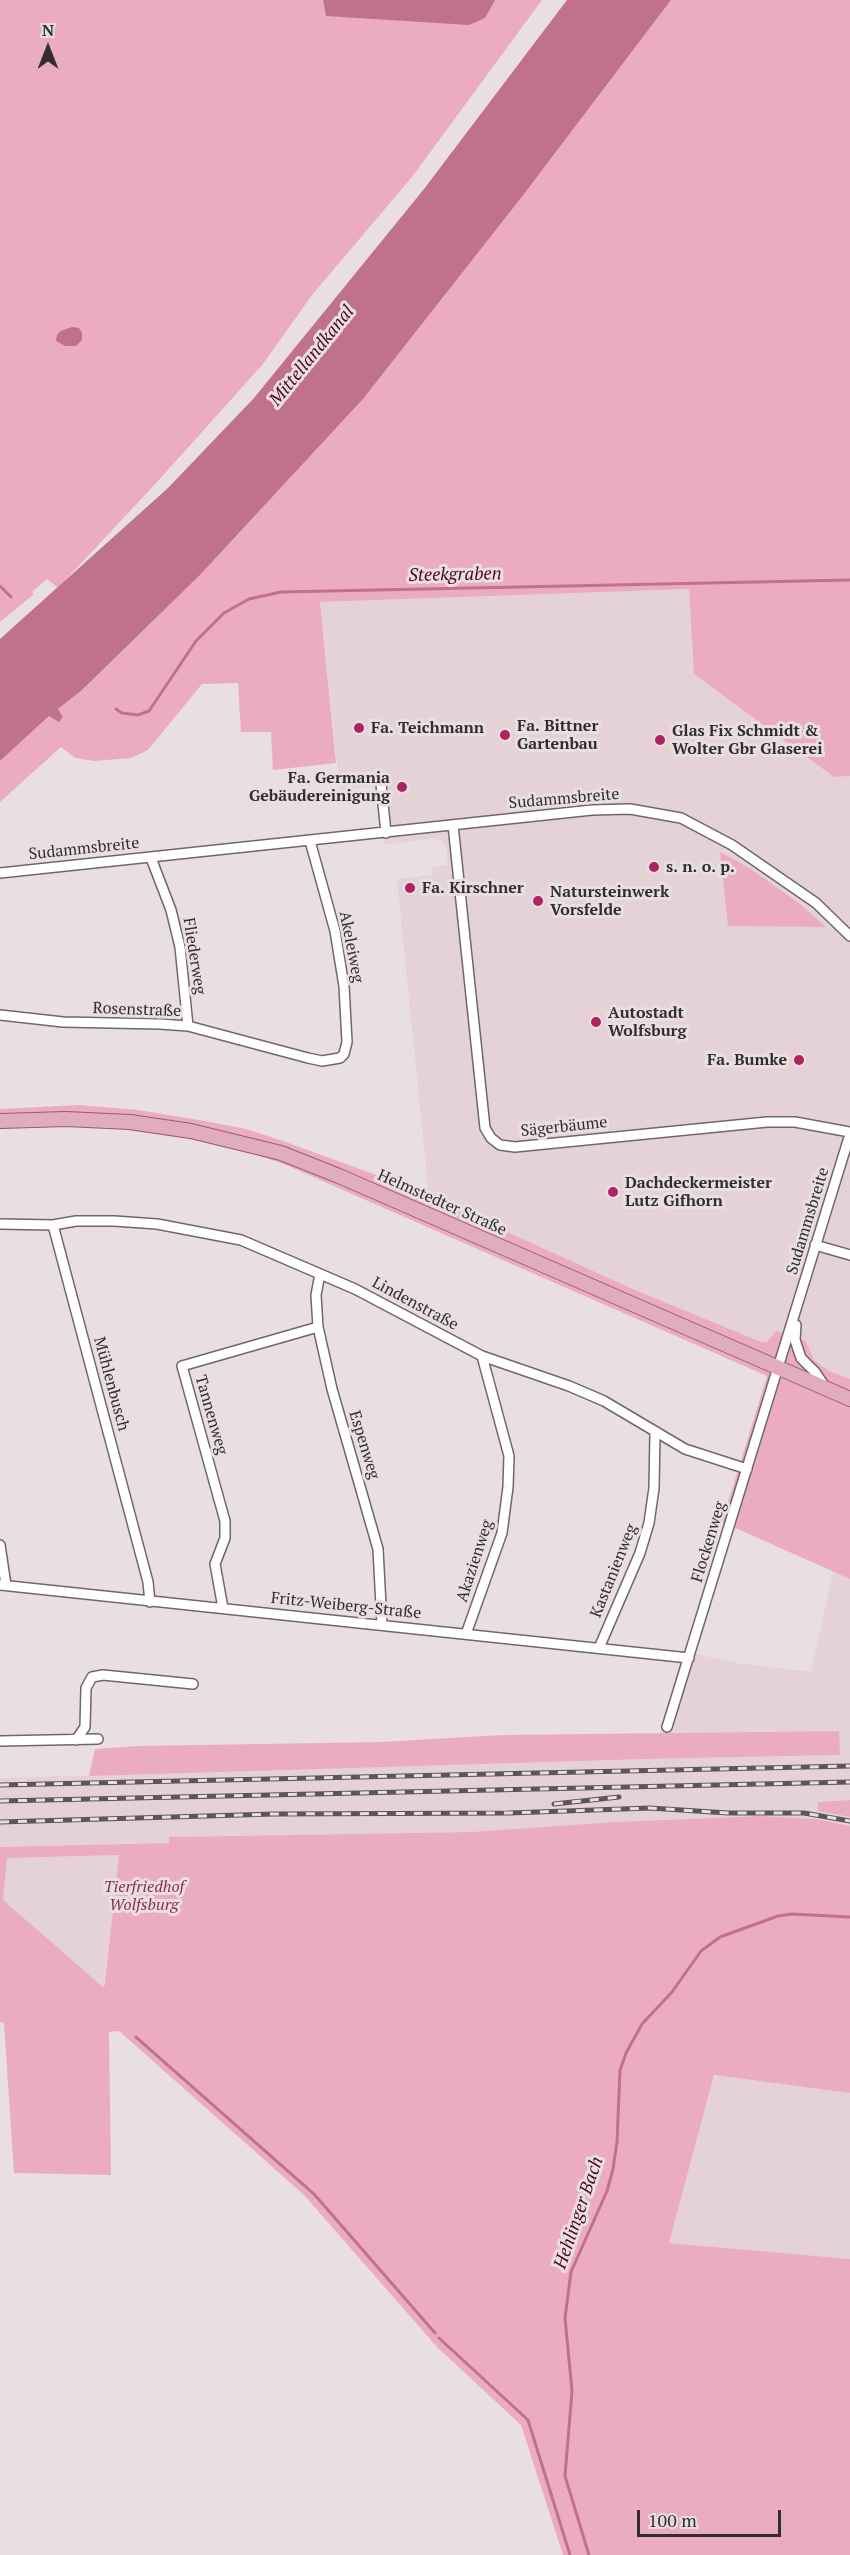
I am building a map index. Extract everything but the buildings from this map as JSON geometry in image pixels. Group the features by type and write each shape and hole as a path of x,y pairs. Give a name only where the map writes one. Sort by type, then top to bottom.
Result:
{"main road":[{"name":"Helmstedter Straße","path":"0,1122 66,1119 130,1122 191,1131 281,1153 777,1365 850,1399"}],"street":[{"path":"381,783 386,833"},
{"name":"Sudammsbreite","path":"0,873 592,810 630,808 681,818 732,845 805,895 850,936"},
{"name":"Sägerbäume","path":"453,825 485,1128 490,1138 500,1145 515,1147 767,1122 795,1122 850,1133"},
{"name":"Akeleiweg","path":"310,841 335,931 344,986 347,1042 344,1054 340,1058"},
{"name":"Fliederweg","path":"151,858 171,910 180,947 188,1026"},
{"name":"Rosenstraße","path":"0,1015 63,1022 188,1026 322,1061 333,1061 340,1058"},
{"name":"Sudammsbreite","path":"777,1365 795,1317 850,1133"},
{"name":"Lindenstraße","path":"53,1226 76,1221 158,1224 241,1240 355,1288 482,1356 569,1386 604,1401 685,1449 747,1469"},
{"path":"0,1224 53,1226"},
{"name":"Mühlenbusch","path":"53,1226 148,1582 150,1602"},
{"path":"815,1245 850,1255"},
{"name":"Espenweg","path":"320,1274 316,1295 318,1327 332,1389 378,1549 382,1584 382,1625"},
{"name":"Sudammsbreite","path":"795,1317 795,1340 801,1358 826,1388"},
{"name":"Tannenweg","path":"223,1608 215,1564 225,1538 225,1521 182,1366 318,1327"},
{"name":"Akazienweg","path":"466,1634 502,1533 508,1487 509,1456 482,1356"},
{"name":"Flockenweg","path":"667,1727 777,1365"},
{"name":"Kastanienweg","path":"599,1648 640,1553 649,1523 654,1488 655,1433"},
{"path":"0,1545 3,1585"},
{"name":"Fritz-Weiberg-Straße","path":"3,1585 689,1658"},
{"path":"76,1740 85,1727 86,1688 92,1677 103,1675 193,1684"},
{"path":"0,1741 98,1739"}],"shaded area":[{"path":"689,589 834,777 850,776 850,1379 829,1371 814,1360 805,1339 777,1332 767,1342 759,1341 635,1290 429,1197 397,879 433,875 432,867 448,865 446,845 437,838 384,845 377,786 340,789 320,602"},
{"path":"833,1572 850,1579 850,1800 818,1802 818,1810 850,1817 850,1826 817,1819 760,1816 614,1822 471,1832 169,1837 169,1843 0,1847 0,1778 840,1755 838,1731 660,1733 683,1651 736,1663 811,1672"},
{"path":"119,1855 104,1989 3,1900 7,1858"},
{"path":"714,2075 850,2093 850,2259 669,2243"}],"green space":[{"path":"0,0 542,0 412,177 312,295 263,364 58,588 47,579 32,592 34,594 0,622"},
{"path":"671,0 850,0 850,776 834,777 694,674 689,589 320,602 336,763 273,770 271,732 241,732 238,683 202,684 148,750 131,758 94,761 75,758 61,747 0,802 0,761 49,716 59,721 63,718 58,709 81,691 200,575 363,399 521,198"},
{"path":"720,852 749,868 799,903 826,927 728,926"},
{"path":"79,1105 138,1110 246,1129 406,1186 635,1290 759,1341 767,1342 776,1331 805,1340 814,1360 829,1371 850,1379 850,1579 722,1522 767,1376 286,1165 251,1153 189,1139 121,1129 79,1126 0,1129 0,1109"},
{"path":"839,1731 840,1755 89,1776 95,1749 137,1746 381,1742 503,1735"},
{"path":"850,1800 850,1817 818,1811 818,1802"},
{"name":"Tierfriedhof Wolfsburg","path":"760,1816 817,1819 850,1826 850,2093 714,2075 669,2243 850,2259 850,2555 563,2555 521,2425 437,2347 304,2195 119,2031 109,2032 111,2175 14,2173 4,2023 0,2022 0,1847 169,1843 169,1837 471,1832 614,1822","holes":["119,1855 104,1988 3,1900 7,1858"]}],"water":[{"path":"323,0 495,0 485,18 469,25 326,16"},
{"name":"Mittellandkanal","path":"567,0 671,0 521,198 363,399 200,575 81,691 58,709 63,717 59,722 49,716 0,761 0,639 168,488 254,398 424,189"},
{"path":"72,327 79,328 82,333 82,340 76,346 65,346 56,341 60,331"}],"waterway":[{"name":"Steekgraben","path":"116,709 122,713 138,715 149,711 196,641 224,613 249,599 281,592 850,580"},
{"name":"Steekgraben","path":"0,586 11,597"},
{"name":"Hehlinger Bach","path":"589,2555 565,2476 572,2391 565,2318 571,2272 607,2191 613,2169 617,2142 620,2070 626,2053 642,2024 672,1992 701,1951 720,1937 778,1916 792,1914 850,1917"},
{"path":"136,2037 314,2194 435,2333"},
{"path":"439,2338 528,2420 570,2555"}],"railway":[{"path":"0,1785 850,1766"},
{"path":"0,1801 850,1782"},
{"path":"554,1804 619,1797"},
{"path":"0,1822 274,1814 509,1813 650,1808 728,1813 804,1813 850,1821"}],"place":[{"name":"Fa. Teichmann","path":"359,728"},
{"name":"Fa. Bittner Gartenbau","path":"505,735"},
{"name":"Glas Fix Schmidt & Wolter Gbr Glaserei","path":"660,740"},
{"name":"Fa. Germania Gebäudereinigung","path":"402,787"},
{"name":"s. n. o. p.","path":"654,867"},
{"name":"Fa. Kirschner","path":"410,888"},
{"name":"Natursteinwerk Vorsfelde","path":"538,901"},
{"name":"Autostadt Wolfsburg","path":"596,1022"},
{"name":"Fa. Bumke","path":"799,1060"},
{"name":"Dachdeckermeister Lutz Gifhorn","path":"613,1192"}]}
